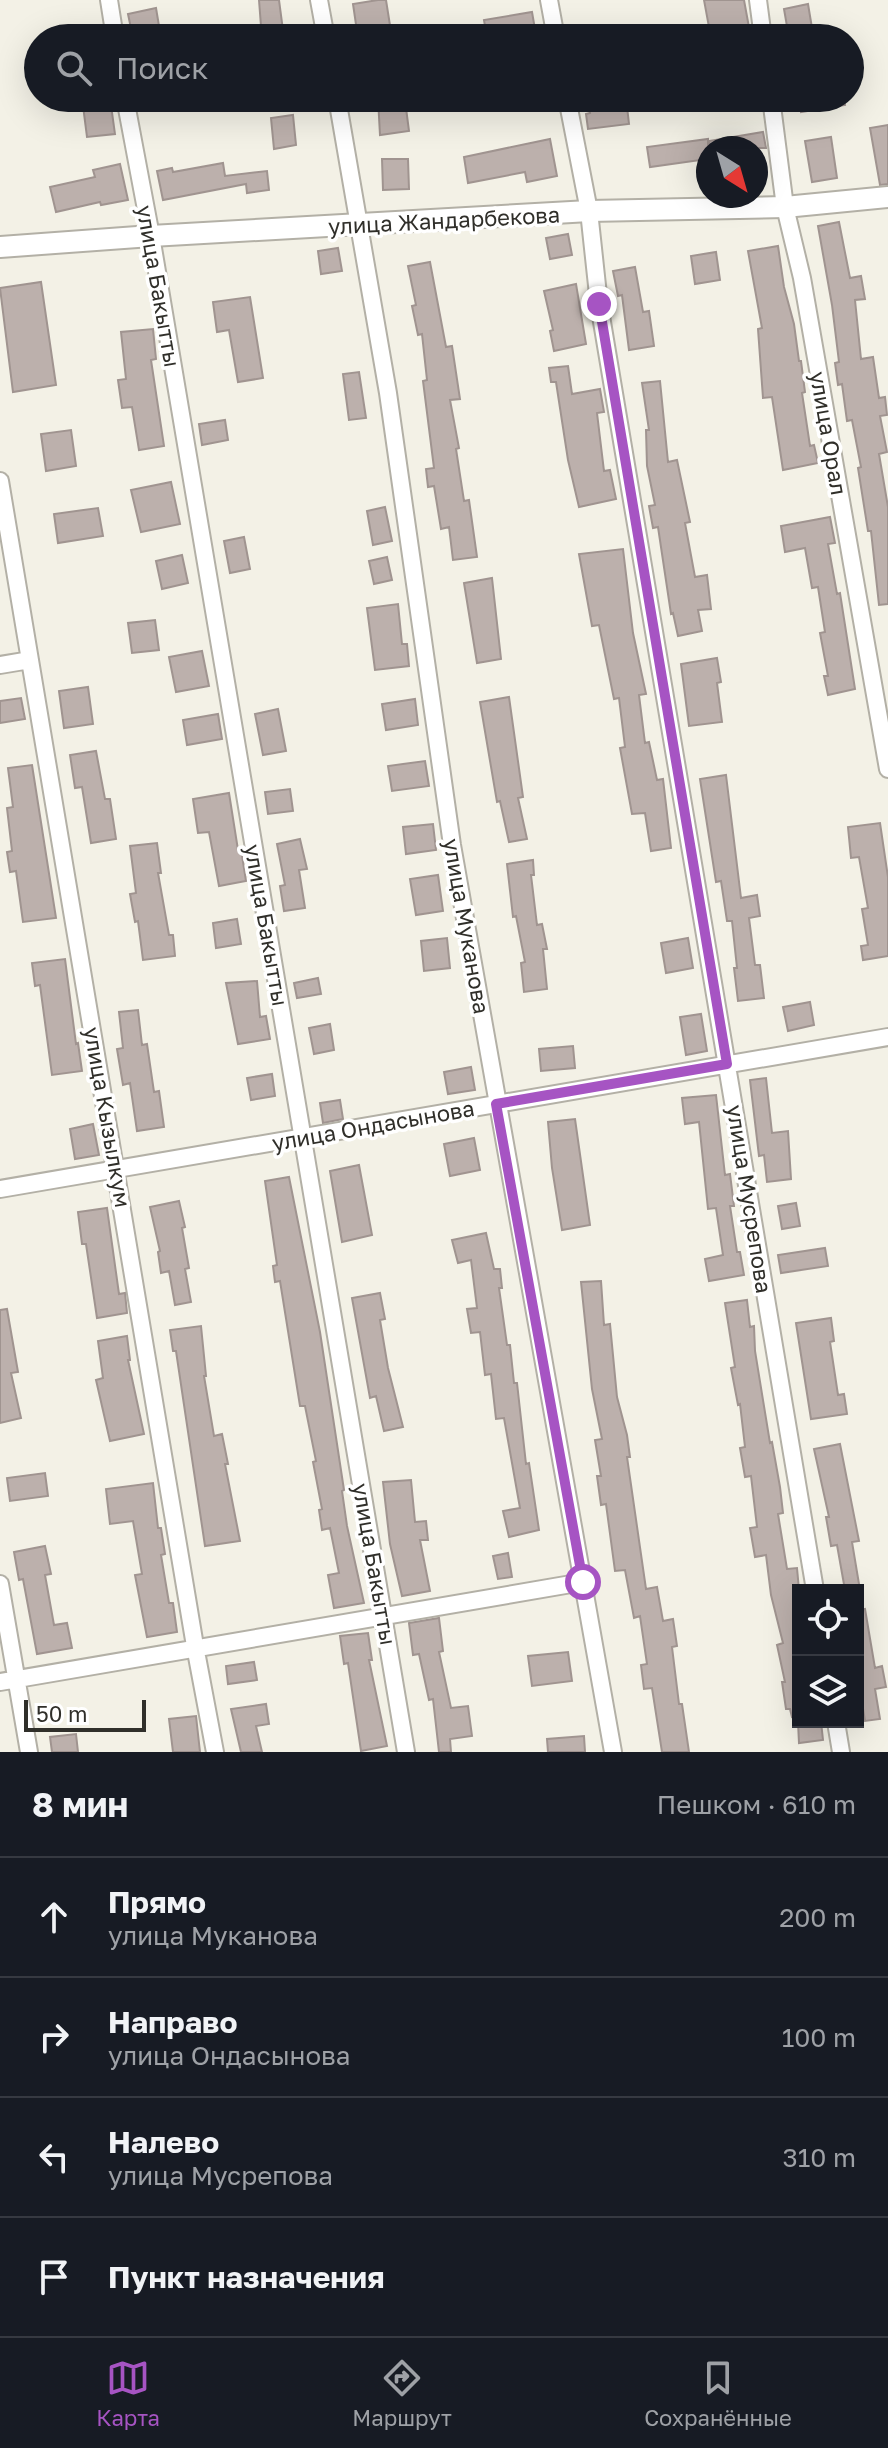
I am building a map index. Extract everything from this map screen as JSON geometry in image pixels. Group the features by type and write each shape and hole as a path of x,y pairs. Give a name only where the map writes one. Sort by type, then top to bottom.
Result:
{"street":[{"path":"109,0 113,24"},
{"path":"319,0 323,24"},
{"path":"549,0 553,24"},
{"path":"758,0 761,24"},
{"name":"улица Бакытты","path":"128,112 406,1752"},
{"name":"улица Муканова","path":"339,112 391,408 452,845 613,1752"},
{"name":"улица Мусрепова","path":"570,112 589,211 599,304 814,1584"},
{"name":"улица Орал","path":"773,112 785,207 802,278 888,769"},
{"name":"улица Жандарбекова","path":"0,247 589,211 785,207 888,197"},
{"name":"улица Кызылкум","path":"0,481 215,1752"},
{"path":"0,665 30,660"},
{"name":"улица Ондасынова","path":"0,1189 888,1037"},
{"path":"8,1680 583,1582"},
{"path":"0,1584 8,1680 29,1752"},
{"path":"837,1728 841,1752"}],"building":[{"path":"259,0 279,0 282,24 261,24"},
{"path":"386,0 390,24 356,24 353,4"},
{"path":"704,0 744,0 748,24 708,24"},
{"path":"808,4 811,24 787,24 784,9"},
{"path":"156,8 159,24 130,24 128,14"},
{"path":"532,12 534,24 485,24 484,20"},
{"path":"84,112 112,112 115,134 87,137"},
{"path":"379,112 407,112 409,131 380,135"},
{"path":"628,112 629,124 588,129 586,114"},
{"path":"293,115 296,145 274,149 271,118"},
{"path":"888,125 888,184 880,185 870,128"},
{"path":"763,132 764,136 739,136"},
{"path":"831,137 837,178 812,182 805,141"},
{"path":"550,139 557,176 527,182 525,172 468,183 464,157"},
{"path":"696,141 696,161 650,167 647,147"},
{"path":"382,159 408,159 409,189 383,190"},
{"path":"223,163 225,176 267,171 269,190 247,193 246,184 163,200 157,171 172,168 173,172"},
{"path":"120,164 128,200 101,205 100,202 56,212 50,187 95,177 93,170"},
{"path":"839,222 850,278 861,276 865,299 855,300 861,359 873,357 879,398 885,397 887,415 880,416 887,452 879,454 888,507 888,604 879,605 871,531 868,531 858,468 861,467 852,420 847,421 842,384 838,385 835,363 839,362 832,305 818,226"},
{"path":"568,234 572,255 550,259 546,238"},
{"path":"778,246 801,361 810,446 814,445 818,463 783,470 772,397 763,398 758,329 762,328 748,251"},
{"path":"338,248 342,271 321,274 318,251"},
{"path":"716,252 720,280 695,284 691,256"},
{"path":"430,262 446,347 452,346 460,399 450,400 464,501 469,500 477,557 453,560 449,527 441,529 434,486 428,487 426,469 434,468 423,381 427,380 422,334 418,335 412,306 416,305 408,266"},
{"path":"635,267 643,312 649,311 654,346 629,350 622,295 618,296 613,271"},
{"path":"41,282 56,385 13,392 0,288"},
{"path":"576,284 586,344 554,351 550,331 553,330 544,291"},
{"path":"250,297 263,378 238,382 229,330 217,332 213,302"},
{"path":"153,329 156,359 151,360 164,446 139,450 132,407 122,408 118,380 126,379 121,332"},
{"path":"568,366 572,394 600,389 604,412 597,413 604,471 610,470 616,499 579,507 556,382 551,382 549,368"},
{"path":"359,372 366,418 349,420 343,374"},
{"path":"660,381 668,462 677,460 690,522 685,523 695,577 707,575 711,609 698,610 702,631 678,636 671,614 658,527 653,528 649,506 655,505 647,466 646,430 649,430 642,383"},
{"path":"225,420 228,440 202,445 199,424"},
{"path":"71,430 76,466 46,471 41,434"},
{"path":"171,482 180,524 141,532 131,490"},
{"path":"385,507 392,541 373,545 367,511"},
{"path":"98,508 103,536 58,543 54,514"},
{"path":"830,517 835,543 828,544 837,594 840,593 855,689 828,695 824,676 828,676 820,633 825,632 818,587 812,588 805,548 785,552 781,526"},
{"path":"244,537 250,569 230,573 224,541"},
{"path":"623,549 633,633 646,694 639,695 645,743 649,742 657,780 663,779 671,848 651,851 645,813 632,814 620,748 625,747 619,698 614,699 599,625 592,626 579,554"},
{"path":"182,555 188,583 162,589 156,561"},
{"path":"387,557 392,580 374,584 369,561"},
{"path":"492,578 501,659 477,663 464,583"},
{"path":"398,604 402,644 407,644 409,666 375,670 367,608"},
{"path":"155,620 159,650 132,653 128,623"},
{"path":"202,651 209,686 176,692 169,657"},
{"path":"717,658 722,722 689,726 681,664"},
{"path":"88,687 93,724 64,728 59,691"},
{"path":"509,697 523,797 518,798 527,839 509,842 500,801 497,802 480,702"},
{"path":"21,698 25,719 0,723 0,701"},
{"path":"415,699 418,725 386,730 382,704"},
{"path":"278,709 286,751 263,755 255,714"},
{"path":"218,714 222,739 187,745 183,720"},
{"path":"96,751 105,799 110,799 116,839 91,843 82,787 75,788 70,755"},
{"path":"425,761 429,786 392,791 388,766"},
{"path":"32,765 56,918 23,922 16,871 10,872 7,852 12,851 7,808 13,807 8,768"},
{"path":"726,775 741,898 757,895 760,916 749,918 755,965 760,965 764,998 738,1001 732,921 727,921 721,881 716,882 700,779"},
{"path":"290,789 293,811 268,814 265,792"},
{"path":"229,793 246,881 219,886 209,832 198,833 193,799"},
{"path":"880,823 888,877 888,956 863,960 861,946 868,945 862,909 868,908 859,857 851,858 848,827"},
{"path":"433,824 436,850 406,854 403,827"},
{"path":"300,839 307,869 299,870 305,908 284,911 280,886 285,885 277,844"},
{"path":"157,843 161,873 158,873 175,956 143,960 138,921 135,922 130,894 136,893 130,846"},
{"path":"533,860 534,875 531,875 537,925 542,924 547,949 543,949 547,989 524,992 521,963 525,962 516,916 513,917 507,864"},
{"path":"438,875 443,911 416,915 410,879"},
{"path":"237,919 241,944 216,948 213,923"},
{"path":"447,938 450,968 424,971 421,941"},
{"path":"688,938 693,968 666,973 661,943"},
{"path":"65,959 82,1071 52,1075 40,985 35,986 32,963"},
{"path":"318,978 321,994 297,998 294,983"},
{"path":"257,981 260,1017 266,1016 270,1039 238,1044 226,983"},
{"path":"810,1002 814,1025 788,1031 783,1007"},
{"path":"138,1010 142,1045 147,1044 154,1092 159,1091 164,1127 137,1131 130,1083 123,1085 117,1049 123,1048 119,1012"},
{"path":"701,1014 707,1051 686,1055 680,1017"},
{"path":"330,1024 334,1050 314,1054 309,1028"},
{"path":"573,1046 575,1068 541,1071 539,1049"},
{"path":"471,1067 475,1090 448,1094 444,1072"},
{"path":"272,1074 275,1096 251,1100 247,1078"},
{"path":"766,1078 772,1133 788,1131 791,1179 767,1182 764,1155 759,1156 750,1080"},
{"path":"716,1095 725,1175 730,1174 734,1206 730,1206 744,1275 709,1281 705,1259 723,1255 716,1208 708,1209 699,1122 685,1124 682,1098"},
{"path":"340,1100 343,1119 323,1123 320,1103"},
{"path":"575,1119 590,1225 562,1230 548,1122"},
{"path":"93,1124 99,1155 75,1159 70,1129"},
{"path":"474,1138 480,1170 450,1176 444,1144"},
{"path":"359,1165 372,1235 342,1242 330,1171"},
{"path":"289,1177 320,1332 347,1526 364,1603 334,1608 328,1575 339,1573 330,1528 322,1530 319,1510 322,1509 313,1462 316,1461 305,1406 300,1406 280,1281 275,1282 273,1266 277,1265 265,1181"},
{"path":"179,1201 185,1227 182,1228 189,1268 185,1269 191,1302 175,1305 169,1271 161,1273 160,1251 150,1207"},
{"path":"796,1203 800,1226 782,1229 778,1206"},
{"path":"107,1208 119,1294 125,1293 127,1313 97,1318 78,1212"},
{"path":"486,1233 494,1269 500,1269 502,1288 499,1288 507,1345 510,1345 514,1383 517,1383 526,1464 529,1463 539,1530 509,1537 503,1511 520,1508 504,1418 496,1419 491,1374 485,1375 480,1332 471,1333 467,1309 477,1308 471,1260 458,1263 452,1240"},
{"path":"825,1248 828,1266 781,1273 778,1255"},
{"path":"601,1281 604,1325 610,1324 617,1397 627,1435 630,1457 627,1457 646,1589 657,1587 663,1621 673,1619 677,1646 672,1647 689,1752 662,1752 652,1688 644,1689 641,1665 647,1664 640,1616 634,1618 625,1570 615,1571 606,1504 601,1505 597,1476 601,1476 595,1440 602,1439 592,1389 581,1282"},
{"path":"380,1293 385,1319 380,1320 388,1368 403,1427 384,1431 376,1396 370,1398 352,1298"},
{"path":"747,1300 780,1487 783,1513 778,1514 787,1569 797,1568 798,1584 792,1584 792,1717 790,1709 786,1709 782,1682 785,1682 777,1645 783,1643 771,1595 766,1555 755,1557 750,1528 757,1527 751,1476 745,1477 740,1448 745,1447 740,1404 731,1368 735,1367 725,1303"},
{"path":"7,1309 18,1372 11,1373 21,1418 0,1423 0,1310"},
{"path":"831,1318 834,1341 830,1342 838,1395 844,1394 847,1414 811,1419 796,1323"},
{"path":"201,1326 204,1376 214,1436 222,1434 240,1541 205,1546 176,1351 173,1351 170,1330"},
{"path":"127,1336 128,1360 144,1434 110,1441 96,1380 103,1378 98,1341"},
{"path":"840,1444 859,1541 852,1542 859,1584 844,1584 837,1545 831,1546 826,1517 829,1517 814,1449"},
{"path":"45,1473 48,1496 10,1501 7,1478"},
{"path":"411,1480 415,1522 426,1521 428,1540 420,1540 430,1591 402,1596 390,1544 383,1482"},
{"path":"153,1483 158,1528 161,1528 165,1554 161,1555 177,1632 147,1637 135,1575 142,1574 133,1521 110,1524 106,1489"},
{"path":"45,1546 51,1574 45,1575 54,1625 67,1623 72,1648 37,1654 23,1579 19,1580 14,1552"},
{"path":"508,1553 512,1577 498,1579 493,1556"},
{"path":"864,1609 875,1668 882,1666 886,1687 875,1689 880,1719 865,1721 864,1715"},
{"path":"439,1618 443,1651 439,1652 451,1708 468,1706 472,1736 450,1739 451,1752 439,1752 433,1699 429,1700 419,1654 413,1655 409,1623"},
{"path":"368,1633 372,1660 369,1660 387,1746 361,1751 348,1663 344,1664 340,1636"},
{"path":"568,1652 572,1681 532,1686 528,1656"},
{"path":"254,1662 257,1680 228,1684 226,1666"},
{"path":"266,1704 269,1724 256,1726 262,1752 241,1752 231,1709"},
{"path":"196,1716 200,1752 173,1752 169,1719"},
{"path":"798,1728 822,1728 823,1740 799,1743"},
{"path":"76,1734 78,1752 52,1752 50,1737"},
{"path":"584,1736 585,1752 548,1752 547,1739"}],"route":[{"path":"583,1582 496,1104 727,1064 599,304"}]}
